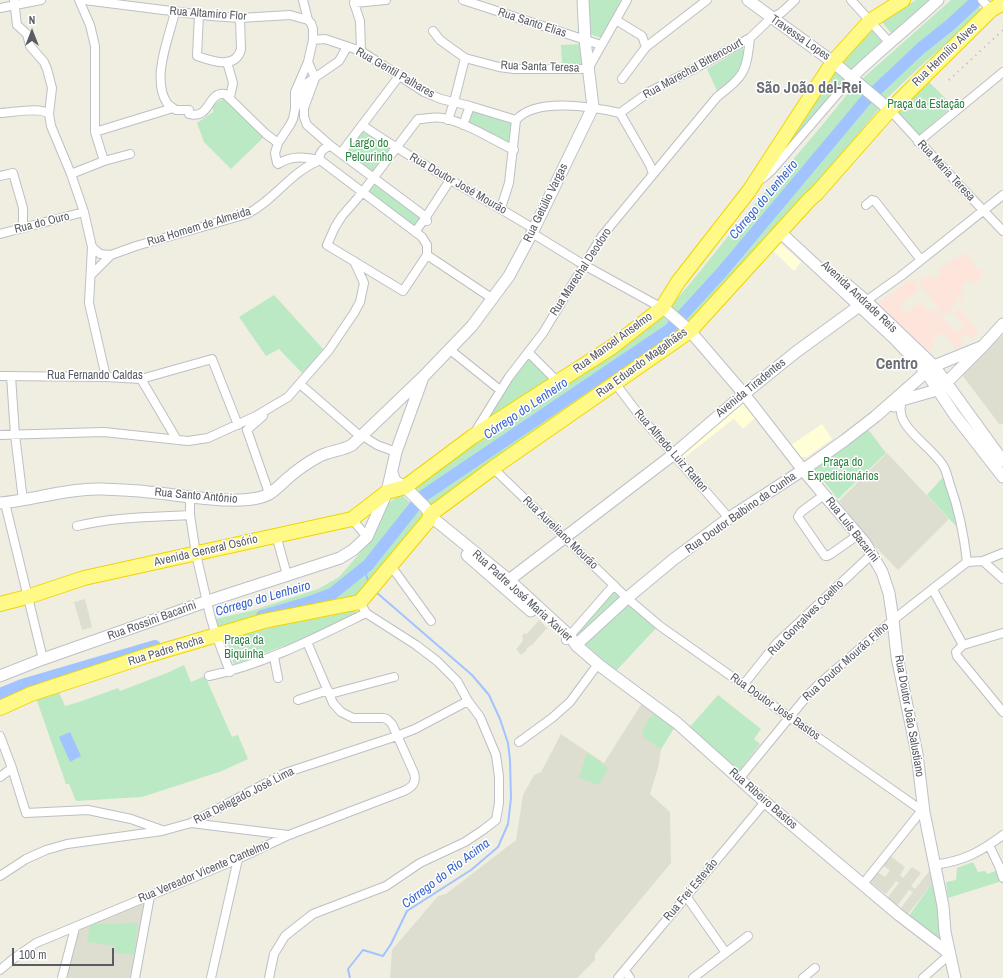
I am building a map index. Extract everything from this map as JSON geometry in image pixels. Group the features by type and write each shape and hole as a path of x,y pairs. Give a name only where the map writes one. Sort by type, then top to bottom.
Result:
{"highway":[{"path":"664,309 678,282 749,191 833,62 870,20 902,0"},
{"name":"Rua Hermílio Alves","path":"885,106 990,4"},
{"name":"Rua Eduardo Magalhães","path":"364,603 428,514 615,384 688,328 806,202 816,194 885,106"},
{"name":"Rua Manoel Anselmo","path":"405,487 472,437 612,347 664,309"},
{"name":"Avenida General Osório","path":"0,604 27,597 84,578 276,535 352,520 387,492 405,487"},
{"name":"Rua Padre Rocha","path":"0,708 31,694 215,634 264,621 364,603"}],"main road":[{"path":"583,0 585,40 593,107"},
{"name":"Travessa Lopes","path":"748,0 854,78 885,106"},
{"path":"854,78 890,42 938,0"},
{"name":"Rua Getúlio Vargas","path":"423,377 449,348 472,326 509,276 533,231 593,107"},
{"name":"Avenida Andrade Reis","path":"781,229 809,256 863,303 896,340 930,369"},
{"name":"Avenida Tiradentes","path":"506,583 674,454 796,352 863,303"},
{"name":"Rua Luís Bacarini","path":"664,309 688,328 744,394 803,470 858,535 872,554 882,572 889,593 893,620"},
{"path":"902,400 937,390 983,346 1003,324"},
{"path":"876,416 890,402 930,369 983,346"},
{"path":"930,369 946,382 1003,461"},
{"path":"930,369 937,390 1003,477"},
{"name":"Rua Santo Antônio","path":"3,503 83,490 102,489 147,491 190,497 244,500 262,496 269,493 295,472 316,458 348,447 423,377"},
{"name":"Rua Rossini Bacarini","path":"0,676 43,659 208,601 340,558 353,550 367,537 387,492 396,452 423,377"},
{"path":"876,416 891,409 902,400 909,387"},
{"name":"Rua Doutor Balbino da Cunha","path":"570,640 627,598 674,559 729,518 803,470 876,416"},
{"name":"Rua Padre José Maria Xavier","path":"392,473 395,481 405,487 417,499 428,514 570,640"},
{"name":"Rua Doutor João Salustiano","path":"893,620 897,657 917,754 923,811 955,978"},
{"name":"Rua Ribeiro Bastos","path":"570,640 598,664 677,723 765,802 899,915 950,954"}],"street":[{"path":"0,8 15,2 41,0"},
{"path":"79,0 90,25 95,46 95,132 104,161"},
{"name":"Rua Altamiro Flor","path":"84,0 115,2 175,12 211,16 240,18 290,14 308,20"},
{"path":"295,109 295,92 308,62 314,40 312,23 308,20 303,0"},
{"path":"361,51 360,21 354,3 386,0"},
{"name":"Rua Santo Elias","path":"462,0 601,45"},
{"path":"588,69 627,0"},
{"path":"622,79 646,47 707,0"},
{"name":"Rua Marechal Bittencourt","path":"620,113 649,92 750,38 771,18 781,13 795,0"},
{"path":"851,0 890,42"},
{"path":"15,2 17,25 27,34 30,46 42,60 47,69 52,88 50,114 53,132 71,174 84,212 92,247 89,303 106,377"},
{"path":"175,12 165,48 159,80 167,104 176,110 189,110 189,114 198,115 203,112 213,98 218,94 225,94 230,97 266,134 278,143"},
{"path":"199,14 197,56 216,62 227,62 236,59 240,54 240,18"},
{"path":"616,20 642,36 646,47"},
{"name":"Rua Santa Teresa","path":"433,30 440,40 465,58 499,67 514,69 588,69"},
{"name":"Rua Marechal Deodoro","path":"472,437 500,390 542,333 602,236 717,96 736,82 743,73 747,63 750,38"},
{"name":"Rua Gentil Palhares","path":"314,40 325,39 361,51 424,92 441,100 470,106 516,120"},
{"path":"348,46 339,61 307,83 295,109 293,119 278,143 275,157 278,164 286,159 297,157 310,157 320,160 362,193 415,232 425,241 427,255 403,291 327,245 342,216 362,193 374,178 418,119 441,118 448,120 463,125 514,150"},
{"path":"448,120 465,58"},
{"path":"227,62 232,83 230,97"},
{"path":"308,62 315,78 304,108 305,120 310,128 331,146 427,219"},
{"path":"918,142 1003,72"},
{"path":"341,153 400,76"},
{"path":"749,191 772,170 854,78"},
{"path":"501,208 510,183 516,120 522,113 549,106 579,105 620,113 650,165 653,174"},
{"path":"463,125 470,106"},
{"name":"Rua Maria Teresa","path":"885,106 1003,230"},
{"path":"95,132 173,108"},
{"path":"0,113 33,110 47,112 50,114"},
{"name":"Rua Doutor José Mourão","path":"362,125 396,149 501,208 584,265 664,309"},
{"path":"320,160 319,157 322,150 331,146"},
{"path":"71,174 104,161 130,154"},
{"name":"Rua Homem de Almeida","path":"111,255 136,246 247,214 260,207 307,165 320,160"},
{"path":"0,176 13,173 24,208 23,227"},
{"path":"415,232 427,219 450,180"},
{"name":"Avenida Tiradentes","path":"863,303 921,260 1003,195"},
{"path":"866,205 872,200 875,201 921,260"},
{"name":"Rua do Ouro","path":"0,234 84,212"},
{"path":"92,247 100,254 111,255"},
{"path":"91,275 111,255"},
{"path":"427,255 492,299"},
{"path":"0,435 104,432 188,441 208,438 238,425 271,408 288,397 329,350 346,326 360,302 364,283 354,261"},
{"path":"449,348 500,390"},
{"path":"528,352 558,382"},
{"name":"Rua Fernando Caldas","path":"0,376 106,377 142,379 212,359 238,425"},
{"path":"11,376 15,435 23,500"},
{"path":"142,379 177,440"},
{"path":"300,384 360,436 363,436 377,445 396,452"},
{"name":"Rua Alfredo Luiz Ratton","path":"615,384 640,416 729,518"},
{"path":"902,400 900,412 906,424 921,442 937,457 945,469 958,506 967,562 983,561 1003,553"},
{"path":"269,493 247,430 271,408"},
{"name":"Rua Aureliano Mourão","path":"493,468 627,598"},
{"path":"824,495 801,512 798,518 825,556 831,554 858,535"},
{"path":"190,497 190,515 196,554 215,634 230,672"},
{"path":"3,503 43,659"},
{"path":"77,526 113,519 190,515"},
{"path":"352,520 367,537"},
{"path":"276,535 286,575"},
{"name":"Rua Gonçalves Coelho","path":"744,684 776,644 872,554"},
{"path":"983,561 1003,579"},
{"name":"Rua Doutor Mourão Filho","path":"739,779 806,696 893,620 967,562"},
{"path":"388,570 431,621"},
{"path":"570,640 614,585"},
{"path":"933,590 963,645"},
{"name":"Rua Doutor José Bastos","path":"627,598 660,626 923,811"},
{"path":"209,676 230,672 274,657 307,642 364,603 437,661 457,681 468,701 480,717 496,755 499,777 499,803 496,820 484,830 465,842 420,863 386,886 306,918 299,926 285,936 274,954 269,978"},
{"path":"1003,633 963,645 957,650 957,656 1003,712"},
{"path":"307,642 336,708 344,715 353,718 379,717 387,719 392,724 397,736"},
{"path":"274,657 278,678"},
{"path":"519,742 552,718 570,702 598,664"},
{"path":"298,700 394,677"},
{"name":"Rua Delegado José Lima","path":"0,876 26,859 46,850 67,844 162,831 191,823 285,772 397,736 415,729 468,701"},
{"path":"0,736 26,813 88,810 131,819 162,831"},
{"name":"Rua Vereador Vicente Cantelmo","path":"0,970 13,959 36,944 238,859 289,835 404,791 414,784 414,772 397,736"},
{"path":"0,777 12,768"},
{"name":"Rua Frei Estevão","path":"618,978 765,802"},
{"path":"863,884 923,811"},
{"path":"191,823 289,835"},
{"path":"934,865 950,863 966,858 1003,835"},
{"path":"989,845 1000,866 1003,878"},
{"path":"210,978 238,859"},
{"path":"135,978 150,896"},
{"path":"686,896 726,953"},
{"path":"62,978 75,928"},
{"path":"693,978 748,936"},
{"path":"923,978 950,954"},
{"path":"804,978 815,968"},
{"path":"625,971 630,978"}],"shaded area":[{"path":"780,243 801,262 794,271 773,251"},
{"path":"965,252 978,270 980,269 984,274 980,277 981,280 974,284 970,280 960,286 964,291 961,295 964,299 960,302 954,292 955,291 952,292 958,301 951,306 952,311 944,316 918,281 930,275 932,279 941,273 939,269"},
{"path":"912,278 920,289 900,304 906,313 922,303 929,312 935,308 955,333 964,326 954,312 960,308 978,333 972,339 966,334 960,340 963,346 956,349 944,332 932,341 935,346 920,357 875,306"},
{"path":"1003,335 1003,423 1000,425 962,375"},
{"path":"743,400 757,416 743,429 734,419 736,417 684,458 678,450"},
{"path":"822,424 832,439 807,457 801,457 791,445"},
{"path":"887,453 949,519 898,570 868,539 839,501"},
{"path":"85,599 92,627 82,630 74,602"},
{"path":"539,620 547,628 521,655 516,649 523,641 522,636 525,633 527,634"},
{"path":"642,703 676,725 661,749 658,768 650,794 670,812 671,863 595,954 595,960 577,978 390,978 392,950 438,896 446,894 516,840 523,795 534,775 541,772 561,734 604,763"},
{"path":"889,855 905,867 900,875 903,878 912,867 921,873 911,886 915,889 931,869 934,881 908,914 901,908 913,892 909,890 897,906 887,898 899,883 896,881 886,894 869,881 876,871 885,877 890,870 882,865"},
{"path":"146,902 130,978 67,978 77,929"}],"green space":[{"path":"587,0 621,0 602,38 589,34"},
{"path":"916,0 933,0 892,34 881,21"},
{"path":"951,0 974,0 983,12 926,61 885,100 861,80"},
{"path":"872,30 882,41 850,74 836,64"},
{"path":"584,44 584,67 562,67 561,45"},
{"path":"743,48 745,59 736,79 718,93 707,69"},
{"path":"834,66 848,77 776,159"},
{"name":"Praça da Estação","path":"927,80 953,106 917,137 893,111"},
{"path":"853,87 879,109 829,169 692,324 670,307"},
{"path":"224,98 264,137 231,169 204,142 197,123 213,112 213,105"},
{"path":"472,108 513,122 511,145 466,125"},
{"name":"Largo do Pelourinho","path":"364,128 392,150 374,173 346,152"},
{"path":"375,181 423,216 415,226 367,192"},
{"path":"274,295 324,350 302,373 279,349 266,356 239,317"},
{"path":"662,316 683,331 431,509 409,488"},
{"path":"528,354 553,380 479,430"},
{"name":"Praça do Expedicionários","path":"867,428 886,453 838,499 814,469"},
{"path":"943,477 959,524 957,527 927,495"},
{"path":"401,494 424,516 358,594 352,598 220,633 216,619 254,610 318,589 339,577 360,553 384,506"},
{"path":"613,589 624,599 579,638 576,634"},
{"path":"627,602 657,627 616,671 584,643"},
{"name":"Praça da Biquinha","path":"350,607 355,609 357,614 312,635 234,665 227,639"},
{"path":"184,665 191,682 205,676 232,737 238,735 248,759 222,771 142,797 76,801 69,784 66,784 36,698 58,690 65,706 118,688 120,691"},
{"path":"718,695 761,729 754,739 760,744 739,771 688,729"},
{"path":"658,711 676,725 661,749 643,737 642,732 648,719"},
{"path":"587,752 608,768 599,785 579,778"},
{"path":"973,862 978,872 985,871 987,874 998,870 999,882 948,898 946,882 956,880 957,868"},
{"path":"933,882 943,937 942,940 935,940 908,917"},
{"path":"138,923 134,955 115,953 115,946 87,942 90,924"}],"water":[{"path":"70,732 81,756 70,762 59,737"}],"waterway":[{"name":"Córrego do Lenheiro","path":"262,616 332,594 368,565 423,496 669,330 722,272 865,101 920,49 950,25 977,0"},
{"name":"Córrego do Rio Acima","path":"368,565 366,574 369,584"},
{"name":"Córrego do Rio Acima","path":"350,978 348,969 363,950 383,956 391,944 407,911 471,870 498,847 508,824 511,798 508,743 500,719 489,695 472,675 376,592"},
{"name":"Córrego do Lenheiro","path":"0,694 22,685 155,646"}],"railway":[{"path":"949,80 1003,30"}],"district":[{"name":"São João del-Rei","path":"809,89"},
{"name":"Centro","path":"897,365"}]}
